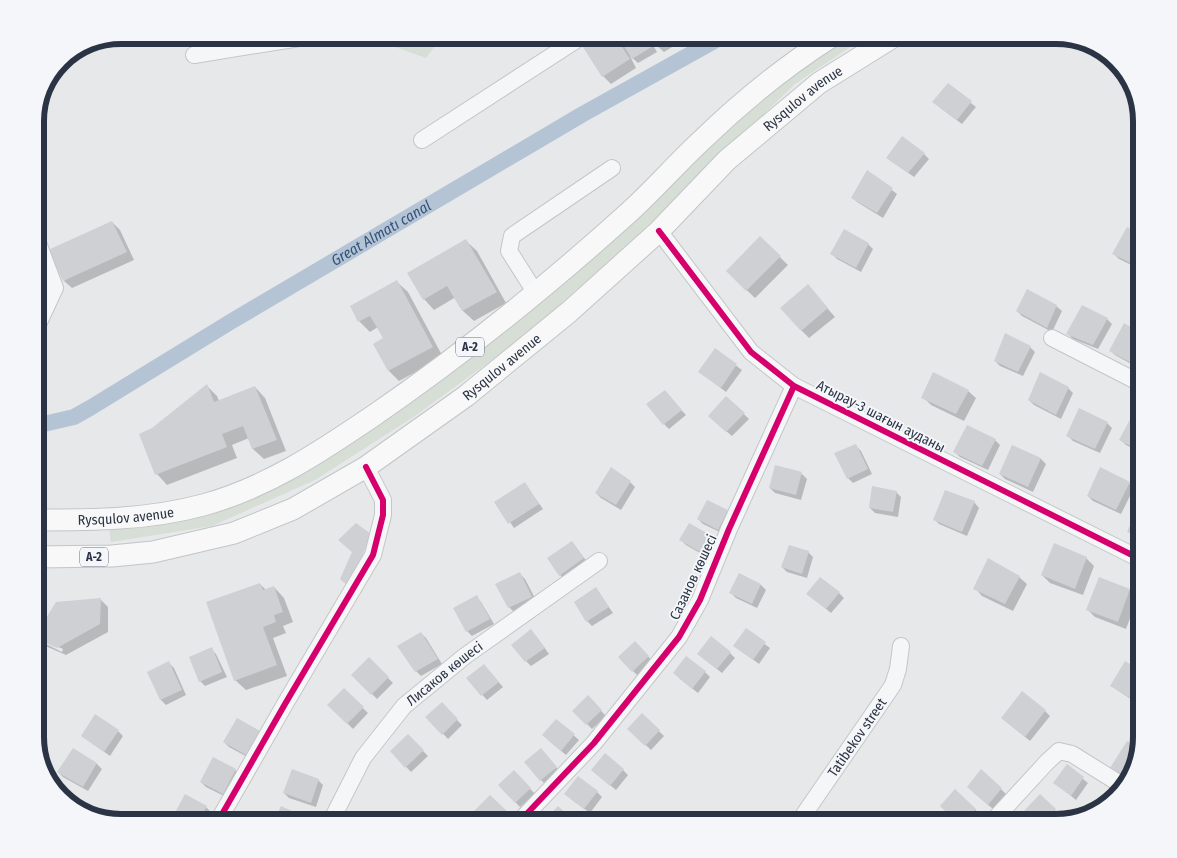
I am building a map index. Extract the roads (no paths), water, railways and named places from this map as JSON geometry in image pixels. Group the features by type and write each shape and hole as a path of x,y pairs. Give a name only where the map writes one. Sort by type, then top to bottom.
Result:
{"main road":[{"name":"Rysqulov avenue","path":"44,520 117,519 162,514 203,505 229,497 272,478 318,453 423,382 467,349 628,214 703,138 789,65 820,44"},
{"name":"Rysqulov avenue","path":"44,557 112,556 153,552 234,533 293,509 366,467 466,396 569,312 659,231 727,160 820,83 882,44"}],"street":[{"path":"194,55 262,44"},
{"path":"422,140 570,44"},
{"path":"536,292 509,251 512,236 612,168"},
{"name":"Атырау-3 шағын ауданы","path":"659,231 751,352 794,386 1133,556"},
{"path":"44,259 55,288 44,312"},
{"path":"1052,338 1133,379"},
{"name":"Сазанов көшесі","path":"527,814 594,743 679,637 700,600 729,529 794,386"},
{"path":"222,814 374,555 384,515 383,500 366,467"},
{"name":"Лисаков көшесі","path":"335,814 363,758 404,706 465,656 599,561"},
{"name":"Tatibekov street","path":"804,814 893,685 898,670 901,646"},
{"path":"999,814 1059,751 1072,754 1118,783"}],"waterway":[{"name":"Great Almatı canal","path":"44,424 74,417 90,408 232,321 583,114 709,44"}]}
